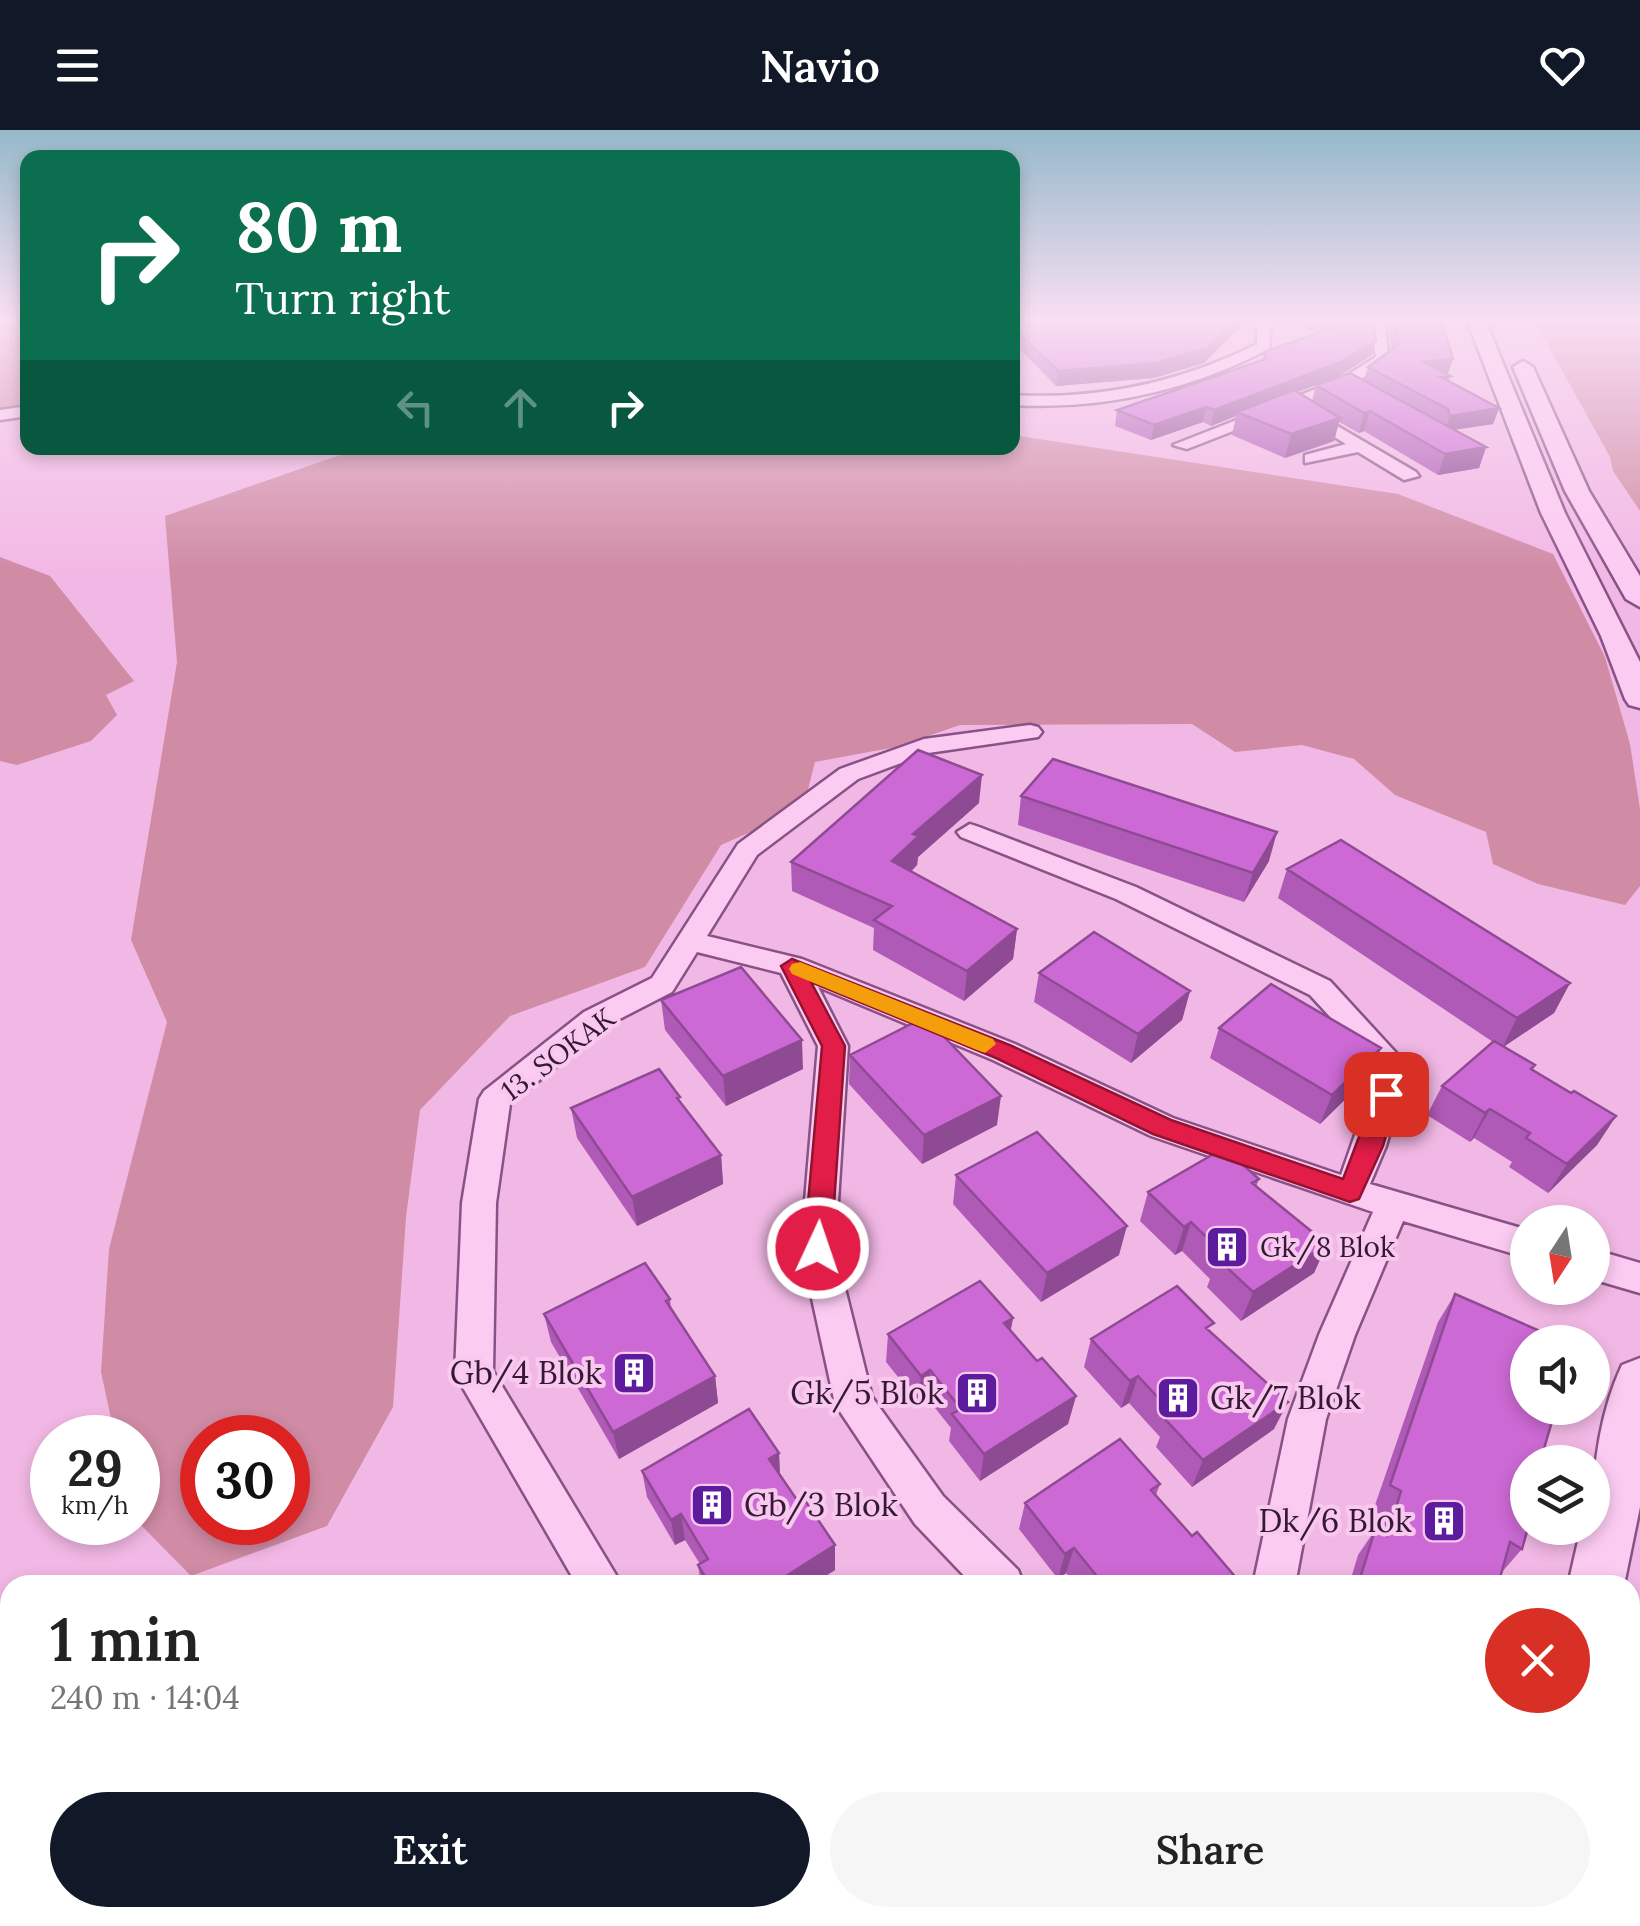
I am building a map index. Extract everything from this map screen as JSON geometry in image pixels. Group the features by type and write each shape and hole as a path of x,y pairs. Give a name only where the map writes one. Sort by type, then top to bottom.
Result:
{"street":[{"path":"1181,445 1292,404 1410,476"},
{"path":"1509,404 1553,513 1615,636 1640,699"},
{"path":"1538,404 1576,491 1640,599"},
{"path":"1312,459 1359,446"},
{"name":"13. SOKAK","path":"595,1575 474,1374 479,1203 495,1100 595,1018 662,985 747,850 849,774 924,746 1030,732"},
{"path":"970,832 1126,893 1320,988 1394,1067 1370,1146 1350,1192"},
{"path":"690,941 792,966 1004,1052 1162,1127 1350,1192 1510,1239"},
{"path":"792,966 833,1046 818,1248 854,1404 929,1510 993,1575"},
{"path":"1276,1575 1307,1419 1336,1335 1393,1205"},
{"path":"1610,1269 1640,1278"},
{"path":"1598,1575 1640,1381"}],"shaded area":[{"path":"0,404 20,404 20,407 0,409"},
{"path":"1580,404 1640,404 1640,511 1613,471 1610,457"},
{"path":"1020,436 1398,494 1553,554 1605,657 1630,744 1640,809 1640,886 1625,905 1538,884 1493,864 1486,832 1395,795 1354,759 1302,745 1235,752 1192,724 960,725 896,747 815,762 803,809 721,845 645,967 510,1016 420,1110 406,1217 393,1407 327,1526 310,1532 310,1415 180,1415 180,1545 275,1545 190,1575 160,1544 160,1415 110,1415 101,1372 109,1249 167,1022 131,940 177,662 165,516 340,455 1020,455"},
{"path":"0,557 50,576 134,681 106,695 117,715 91,741 17,765 0,761"}],"building":[{"path":"1135,404 1230,404 1214,410 1206,407 1154,425 1117,410"},
{"path":"1258,404 1317,404 1340,418 1291,434 1237,412"},
{"path":"1348,404 1407,404 1486,447 1445,454 1370,411 1364,413"},
{"path":"1438,404 1491,404 1499,408 1450,416 1448,409"},
{"path":"918,750 982,775 913,834 919,836 892,861 1017,929 967,971 874,920 892,906 791,862"},
{"path":"1053,759 1277,832 1253,873 1021,796"},
{"path":"1341,840 1570,983 1517,1018 1287,869"},
{"path":"1094,932 1190,991 1138,1034 1039,973"},
{"path":"741,967 802,1040 723,1076 661,1000"},
{"path":"1271,984 1381,1048 1332,1095 1219,1028"},
{"path":"925,1017 1001,1096 924,1135 850,1055"},
{"path":"1494,1041 1535,1065 1531,1069 1616,1116 1567,1164 1526,1138 1530,1133 1490,1109 1485,1113 1442,1086"},
{"path":"659,1069 721,1155 632,1197 571,1108"},
{"path":"1037,1132 1127,1226 1047,1273 956,1175"},
{"path":"1224,1148 1259,1179 1252,1183 1327,1244 1253,1292 1218,1259 1224,1254 1191,1222 1184,1227 1148,1192"},
{"name":"Gb/4 Blok","path":"645,1263 715,1376 613,1432 544,1314"},
{"name":"Gk/5 Blok","path":"980,1281 1013,1318 1004,1323 1037,1361 1042,1358 1076,1396 984,1454 952,1414 961,1409 930,1370 921,1376 888,1334"},
{"name":"Gk/7 Blok","path":"1177,1286 1214,1323 1206,1328 1288,1402 1203,1460 1166,1420 1173,1414 1138,1376 1130,1381 1091,1339"},
{"path":"1455,1294 1526,1325 1510,1325 1510,1425 1551,1425 1545,1445 1510,1445 1510,1542 1501,1575 1361,1575 1375,1530 1387,1536 1401,1491 1390,1485"},
{"name":"Gb/3 Blok","path":"749,1409 779,1453 769,1459 799,1503 804,1499 835,1545 788,1575 704,1575 698,1565 708,1559 681,1514 671,1520 642,1471"},
{"path":"1120,1439 1160,1484 1151,1490 1192,1536 1197,1532 1234,1575 1096,1575 1074,1548 1065,1554 1025,1503"}],"slow traffic":[{"path":"800,969 985,1044"}],"place":[{"name":"Gk/8 Blok","path":"1227,1247"},
{"name":"Gb/4 Blok","path":"634,1373"},
{"name":"Gk/5 Blok","path":"977,1393"},
{"name":"Gk/7 Blok","path":"1178,1398"},
{"name":"Gb/3 Blok","path":"712,1505"},
{"name":"Dk/6 Blok","path":"1444,1521"}],"route":[{"path":"818,1248 833,1046 792,966 1004,1052 1162,1127 1350,1192 1386,1094"}]}
